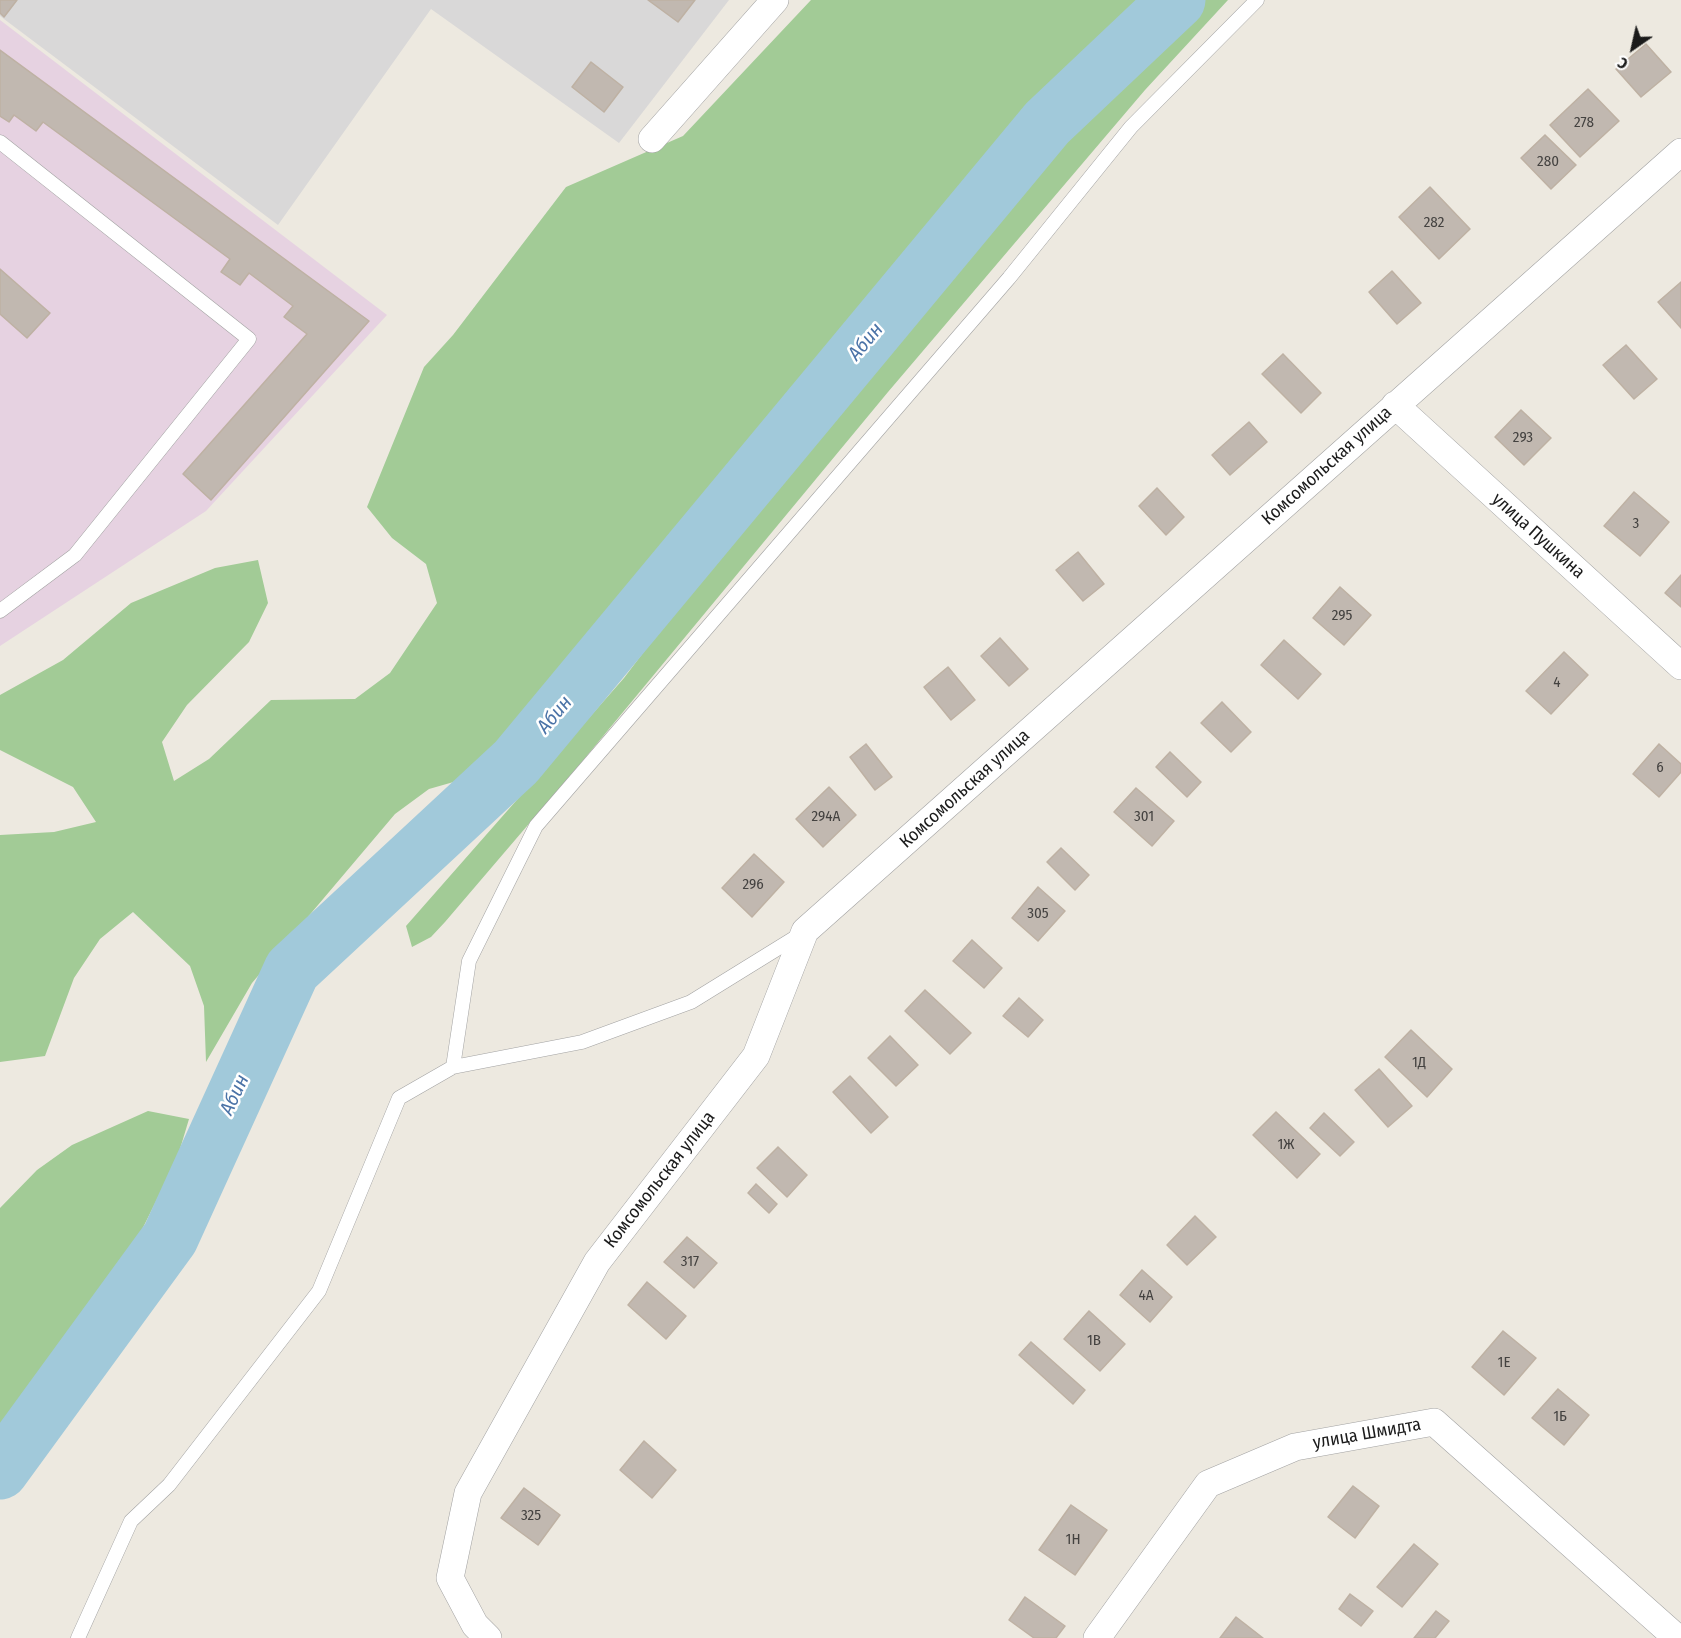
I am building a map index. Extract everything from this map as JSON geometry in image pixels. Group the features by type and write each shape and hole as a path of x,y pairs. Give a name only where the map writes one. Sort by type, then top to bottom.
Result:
{"street":[{"path":"652,139 775,0"},
{"name":"Комсомольская улица","path":"488,1638 475,1625 450,1578 468,1494 597,1262 756,1056 805,931 1681,152"},
{"name":"улица Пушкина","path":"1395,405 1681,666"},
{"name":"улица Шмидта","path":"1097,1638 1208,1484 1295,1447 1434,1422 1677,1638"}],"lane":[{"path":"453,1067 469,961 536,826 993,296 1131,128 1257,0"},
{"path":"0,142 249,339 75,555 0,611"},
{"path":"78,1638 131,1521 169,1485 319,1291 399,1098 453,1067 582,1042 691,1002 805,931"}],"shaded area":[{"path":"0,0 729,0 619,143 431,9 278,225 0,16"},
{"path":"0,20 387,315 206,511 0,646"}],"green space":[{"path":"811,0 1158,0 962,210 471,777 429,789 395,814 252,983 206,1062 204,1006 190,966 133,912 100,939 74,978 45,1056 0,1062 0,835 54,832 96,822 73,787 0,750 0,695 63,660 131,603 215,568 258,560 268,603 249,642 187,705 162,742 174,781 209,759 271,700 355,699 390,673 437,603 426,564 392,538 367,507 424,367 453,335 566,187 683,136"},
{"path":"1205,0 1228,0 1145,90 888,392 580,764 445,922 431,937 412,947 406,926 624,678 760,498 1058,147"},
{"path":"148,1111 189,1119 177,1159 116,1282 0,1438 0,1208 37,1170 72,1145"}],"building":[{"path":"0,0 17,0 4,17 0,13"},
{"path":"648,0 695,0 678,22"},
{"path":"1646,44 1671,72 1641,97 1616,69"},
{"path":"0,50 369,321 211,500 183,474 307,334 284,317 293,306 249,273 240,285 221,272 230,259 43,122 36,131 14,115 9,122 0,116"},
{"path":"591,62 623,87 604,112 572,87"},
{"path":"1588,89 1619,121 1580,157 1550,125"},
{"path":"1545,135 1576,165 1551,189 1521,158"},
{"path":"1430,187 1470,229 1439,259 1399,217"},
{"path":"0,269 50,313 27,338 0,314"},
{"path":"1392,271 1421,303 1397,324 1369,292"},
{"path":"1681,282 1681,328 1658,302"},
{"path":"1626,345 1657,379 1634,399 1603,365"},
{"path":"1283,354 1321,393 1301,413 1262,374"},
{"path":"1521,410 1551,438 1524,465 1495,437"},
{"path":"1249,422 1267,442 1230,475 1212,455"},
{"path":"1157,488 1184,517 1166,535 1139,506"},
{"path":"1634,492 1669,522 1640,556 1604,526"},
{"path":"1078,552 1104,584 1083,601 1056,570"},
{"path":"1681,575 1681,607 1665,593"},
{"path":"1340,587 1371,615 1344,645 1313,618"},
{"path":"1000,638 1028,669 1009,686 981,656"},
{"path":"1284,640 1321,674 1298,699 1261,665"},
{"path":"1564,652 1588,675 1551,714 1526,691"},
{"path":"948,667 975,700 951,720 924,687"},
{"path":"1222,702 1251,732 1231,752 1201,723"},
{"path":"866,744 892,777 875,790 850,757"},
{"path":"1659,744 1681,764 1681,772 1659,797 1633,774"},
{"path":"1170,752 1201,782 1187,797 1156,767"},
{"path":"829,787 856,815 823,847 796,819"},
{"path":"1136,788 1174,821 1152,846 1114,812"},
{"path":"1061,848 1089,875 1075,890 1047,862"},
{"path":"754,854 784,882 752,917 722,888"},
{"path":"1038,887 1065,911 1038,941 1012,918"},
{"path":"972,940 1002,968 984,988 953,961"},
{"path":"925,990 971,1033 950,1054 905,1011"},
{"path":"1019,998 1043,1020 1028,1037 1003,1016"},
{"path":"1411,1030 1452,1069 1427,1097 1385,1057"},
{"path":"890,1036 918,1065 896,1086 868,1058"},
{"path":"1379,1069 1412,1106 1388,1127 1355,1090"},
{"path":"850,1076 888,1117 871,1133 833,1092"},
{"path":"1276,1112 1320,1154 1297,1178 1253,1135"},
{"path":"1324,1113 1354,1142 1340,1156 1310,1128"},
{"path":"778,1147 807,1175 787,1197 757,1168"},
{"path":"756,1184 777,1204 769,1213 748,1193"},
{"path":"1195,1216 1216,1237 1187,1265 1167,1245"},
{"path":"687,1237 717,1263 694,1288 664,1262"},
{"path":"1142,1270 1172,1297 1150,1322 1120,1295"},
{"path":"647,1282 686,1316 666,1339 628,1305"},
{"path":"1089,1311 1125,1344 1100,1371 1064,1339"},
{"path":"1503,1331 1536,1358 1504,1395 1472,1367"},
{"path":"1031,1342 1085,1390 1073,1404 1019,1355"},
{"path":"1558,1389 1589,1415 1564,1445 1532,1418"},
{"path":"644,1441 676,1470 652,1498 620,1470"},
{"path":"1353,1486 1379,1506 1355,1538 1328,1517"},
{"path":"524,1488 560,1515 538,1545 501,1518"},
{"path":"1071,1505 1107,1530 1075,1575 1039,1550"},
{"path":"1414,1544 1438,1564 1402,1607 1377,1587"},
{"path":"1350,1594 1373,1611 1361,1626 1339,1609"},
{"path":"1025,1597 1065,1626 1056,1638 1034,1638 1009,1620"},
{"path":"1436,1611 1449,1621 1435,1638 1414,1638"},
{"path":"1236,1617 1263,1638 1220,1638"}],"waterway":[{"name":"Абин","path":"0,1471 170,1238 292,970 516,762 1047,123 1177,0"}]}
